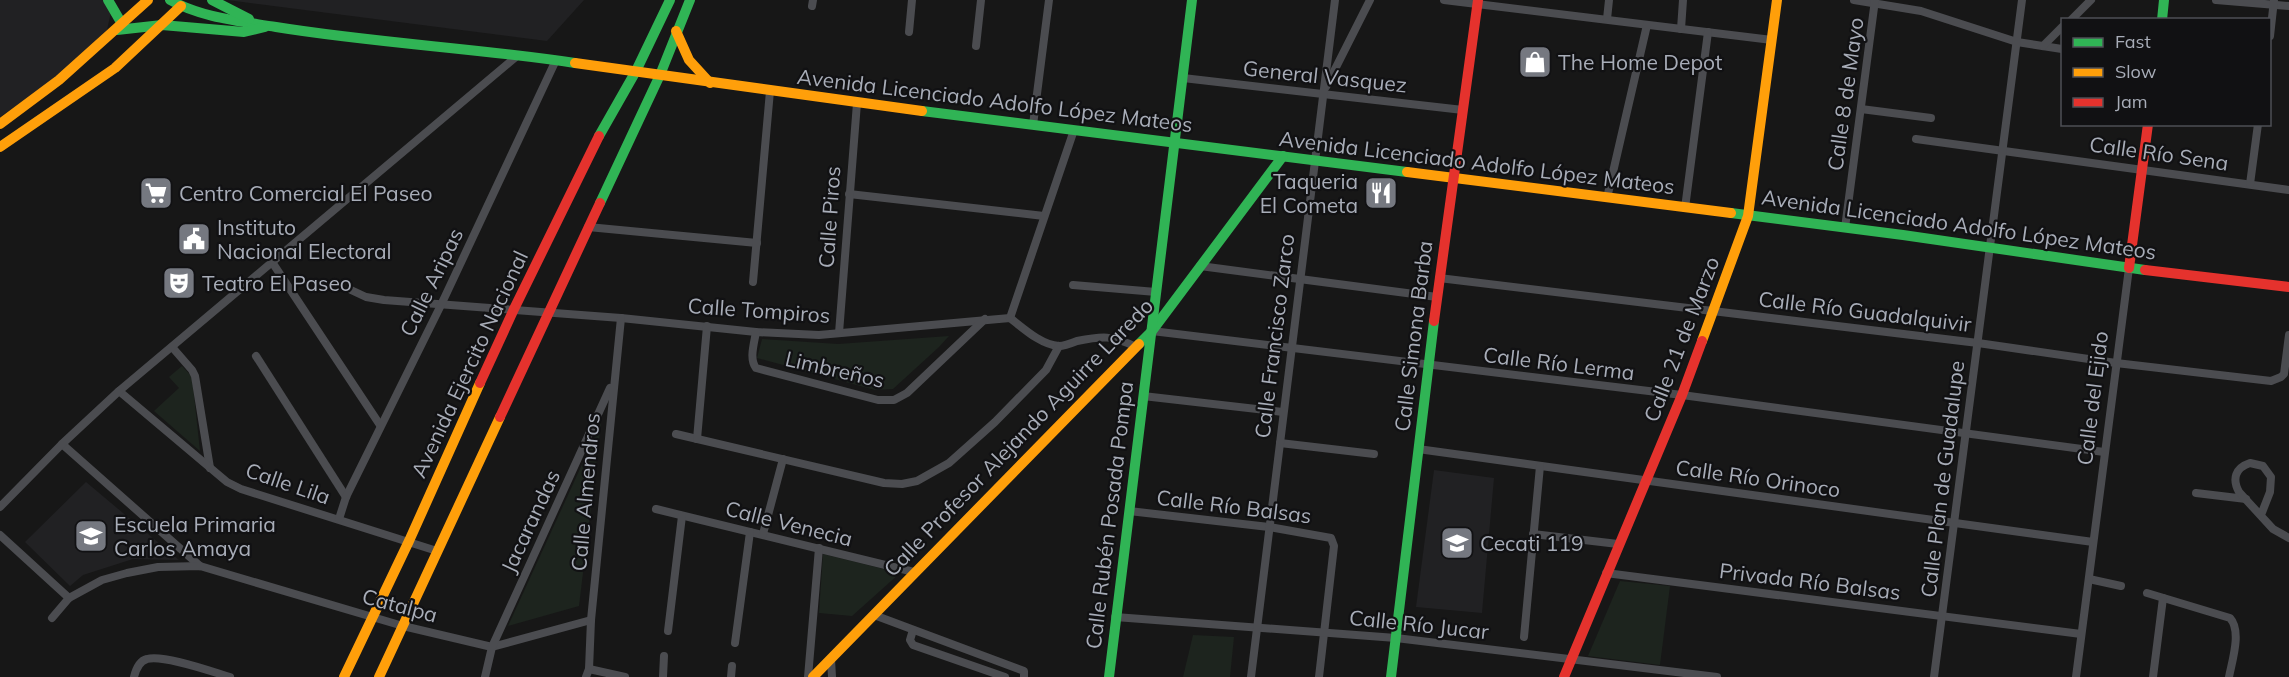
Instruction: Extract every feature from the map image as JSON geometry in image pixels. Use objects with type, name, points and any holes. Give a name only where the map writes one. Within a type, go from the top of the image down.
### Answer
[{"type":"main road","points":[[108,0],[119,27]]},
{"type":"main road","points":[[0,124],[61,80],[148,0]]},
{"type":"main road","points":[[170,0],[184,3],[216,17],[272,27]]},
{"type":"main road","points":[[212,0],[255,23]]},
{"type":"main road","name":"Avenida Ejercito Nacional","points":[[344,677],[409,541],[514,309],[670,0]]},
{"type":"main road","points":[[379,677],[660,75],[690,0]]},
{"type":"main road","name":"Calle Rubén Posada Pompa","points":[[1109,677],[1192,0]]},
{"type":"main road","name":"Calle 21 de Marzo","points":[[1564,677],[1682,395],[1748,216],[1777,0]]},
{"type":"main road","points":[[2162,18],[2164,0]]},
{"type":"main road","name":"Calle Simona Barba","points":[[1391,677],[1439,278],[1477,2]]},
{"type":"main road","points":[[0,147],[115,68],[184,3]]},
{"type":"main road","points":[[119,27],[162,25],[244,33],[272,27]]},
{"type":"main road","name":"Avenida Licenciado Adolfo López Mateos","points":[[272,27],[556,60],[857,103],[2289,286]]},
{"type":"main road","points":[[676,31],[687,60],[711,83]]},
{"type":"main road","name":"Calle del Ejido","points":[[2129,267],[2148,126]]},
{"type":"main road","name":"Calle Profesor Alejando Aguirre Laredo","points":[[813,677],[1152,331],[1282,156]]},
{"type":"street","points":[[909,32],[912,0]]},
{"type":"street","points":[[976,46],[981,0]]},
{"type":"street","points":[[1033,125],[1049,0]]},
{"type":"street","name":"Calle Francisco Zarco","points":[[1251,677],[1335,0]]},
{"type":"street","points":[[1322,94],[1370,0]]},
{"type":"street","points":[[1444,0],[1477,2],[1772,40]]},
{"type":"street","points":[[1607,19],[1609,0]]},
{"type":"street","points":[[1682,29],[1683,0]]},
{"type":"street","points":[[1854,0],[1875,1],[1931,14],[2017,42],[2061,49]]},
{"type":"street","name":"Calle Plan de Guadalupe","points":[[1934,677],[2022,0]]},
{"type":"street","points":[[2073,18],[2091,0]]},
{"type":"street","points":[[2216,0],[2289,6]]},
{"type":"street","name":"Calle 8 de Mayo","points":[[1845,228],[1875,1]]},
{"type":"street","points":[[2271,28],[2274,3]]},
{"type":"street","points":[[1607,198],[1647,25]]},
{"type":"street","points":[[2043,46],[2061,28]]},
{"type":"street","points":[[1685,208],[1708,32]]},
{"type":"street","points":[[0,507],[62,444],[119,391],[517,56]]},
{"type":"street","name":"Calle Aripas","points":[[339,519],[346,497],[380,425],[441,305],[556,60]]},
{"type":"street","name":"General Vasquez","points":[[1183,78],[1463,110]]},
{"type":"street","points":[[753,282],[770,91]]},
{"type":"street","name":"Calle Piros","points":[[839,333],[857,103]]},
{"type":"street","points":[[1861,109],[1931,118]]},
{"type":"street","points":[[2250,184],[2258,126]]},
{"type":"street","points":[[1074,130],[1010,318],[1028,332],[1059,346],[1106,336],[1118,338],[1136,347]]},
{"type":"street","name":"Calle Río Sena","points":[[1916,139],[2289,190]]},
{"type":"street","points":[[849,194],[1044,216]]},
{"type":"street","points":[[588,227],[757,243]]},
{"type":"street","points":[[272,262],[380,425]]},
{"type":"street","points":[[1200,266],[1437,297]]},
{"type":"street","name":"Calle del Ejido","points":[[2076,677],[2129,267]]},
{"type":"street","name":"Calle Río Guadalquivir","points":[[1439,278],[2271,381],[2284,374],[2289,335]]},
{"type":"street","points":[[1073,285],[1156,292]]},
{"type":"street","name":"Calle Tompiros","points":[[351,290],[366,297],[384,300],[621,318],[756,332],[839,333],[1010,318]]},
{"type":"street","name":"Calle Almendros","points":[[587,673],[621,318]]},
{"type":"street","name":"Limbreños","points":[[756,332],[752,358],[756,368],[878,400],[894,400],[907,393],[985,320]]},
{"type":"street","points":[[697,439],[707,326]]},
{"type":"street","name":"Calle Río Lerma","points":[[1152,331],[1682,395],[2104,452]]},
{"type":"street","points":[[676,434],[884,483],[902,484],[917,481],[949,463],[995,423],[1046,370],[1059,346]]},
{"type":"street","points":[[172,347],[195,376],[210,468]]},
{"type":"street","points":[[256,356],[346,497]]},
{"type":"street","name":"Jacarandas","points":[[484,677],[492,647],[614,381]]},
{"type":"street","name":"Calle Lila","points":[[119,391],[227,482],[241,489],[437,551]]},
{"type":"street","points":[[1143,396],[1283,412]]},
{"type":"street","points":[[62,444],[200,566]]},
{"type":"street","points":[[1280,444],[1374,454]]},
{"type":"street","name":"Calle Río Orinoco","points":[[1418,449],[2093,542]]},
{"type":"street","points":[[763,534],[783,459]]},
{"type":"street","points":[[2261,515],[2271,477],[2263,466],[2250,463],[2243,465],[2235,475],[2236,486],[2273,530],[2289,538]]},
{"type":"street","points":[[1524,637],[1540,466]]},
{"type":"street","points":[[2196,493],[2246,499]]},
{"type":"street","name":"Calle Venecia","points":[[656,510],[914,572]]},
{"type":"street","name":"Calle Río Balsas","points":[[1129,510],[1329,536],[1333,539],[1324,632]]},
{"type":"street","points":[[668,631],[682,516]]},
{"type":"street","points":[[735,643],[750,532]]},
{"type":"street","points":[[1533,534],[1618,544]]},
{"type":"street","points":[[0,535],[69,598]]},
{"type":"street","points":[[808,677],[819,549]]},
{"type":"street","points":[[52,618],[69,598],[102,580],[158,567],[200,566]]},
{"type":"street","name":"Catalpa","points":[[200,566],[403,626],[492,647],[591,620]]},
{"type":"street","name":"Privada Río Balsas","points":[[1606,573],[2081,634]]},
{"type":"street","points":[[2089,579],[2121,586]]},
{"type":"street","points":[[2147,593],[2225,615],[2236,626],[2229,677]]},
{"type":"street","points":[[2153,677],[2163,598]]},
{"type":"street","points":[[874,615],[971,651],[1024,674]]},
{"type":"street","name":"Calle Río Jucar","points":[[1115,617],[1396,638],[1717,677]]},
{"type":"street","points":[[913,630],[910,640],[913,645],[1005,677]]},
{"type":"street","points":[[1319,677],[1324,632]]},
{"type":"street","points":[[967,664],[971,651]]},
{"type":"street","points":[[663,677],[664,656]]},
{"type":"street","points":[[134,677],[139,664],[158,658],[230,677]]},
{"type":"street","points":[[831,659],[832,677]]},
{"type":"street","points":[[731,677],[732,666]]},
{"type":"street","points":[[587,673],[625,677]]},
{"type":"shaded area","points":[[0,0],[103,0],[111,12],[107,30],[48,84],[0,117]]},
{"type":"shaded area","points":[[227,0],[584,0],[547,41]]},
{"type":"shaded area","points":[[949,336],[893,389],[875,390],[757,358],[762,339],[838,344]]},
{"type":"shaded area","points":[[182,366],[192,377],[200,451],[154,411],[179,388],[169,377]]},
{"type":"shaded area","points":[[601,423],[579,606],[508,626]]},
{"type":"shaded area","name":"Cecati 119","points":[[1434,470],[1494,478],[1482,613],[1416,607]]},
{"type":"shaded area","name":"Escuela Primaria Carlos Amaya","points":[[86,482],[179,560],[133,559],[83,575],[70,586],[25,542]]},
{"type":"shaded area","points":[[823,554],[900,573],[852,616],[819,613]]},
{"type":"shaded area","points":[[1620,581],[1670,586],[1660,665],[1588,656]]},
{"type":"shaded area","points":[[1193,635],[1234,637],[1230,677],[1183,677]]},
{"type":"traffic: fast","points":[[108,0],[122,24]]},
{"type":"traffic: fast","points":[[170,0],[208,15],[313,33],[575,63]]},
{"type":"traffic: fast","points":[[212,0],[249,19]]},
{"type":"traffic: fast","points":[[599,136],[636,71],[670,0]]},
{"type":"traffic: fast","points":[[600,203],[660,75],[690,0]]},
{"type":"traffic: fast","points":[[1109,677],[1192,0]]},
{"type":"traffic: fast","points":[[2162,18],[2164,0]]},
{"type":"traffic: fast","points":[[117,30],[162,25],[244,32],[265,27]]},
{"type":"traffic: fast","points":[[922,111],[1407,172]]},
{"type":"traffic: fast","points":[[1139,344],[1152,331],[1283,156]]},
{"type":"traffic: fast","points":[[1731,213],[2145,270]]},
{"type":"traffic: fast","points":[[1391,677],[1434,321]]},
{"type":"traffic: slow","points":[[0,124],[59,80],[148,0]]},
{"type":"traffic: slow","points":[[1702,341],[1748,216],[1777,0]]},
{"type":"traffic: slow","points":[[0,147],[115,68],[181,6]]},
{"type":"traffic: slow","points":[[676,31],[689,60],[710,83]]},
{"type":"traffic: slow","points":[[575,63],[922,111]]},
{"type":"traffic: slow","points":[[1407,172],[1731,213]]},
{"type":"traffic: slow","points":[[813,677],[1139,344]]},
{"type":"traffic: slow","points":[[344,677],[409,541],[480,383]]},
{"type":"traffic: slow","points":[[379,677],[500,417]]},
{"type":"traffic: jam","points":[[1434,321],[1478,0]]},
{"type":"traffic: jam","points":[[2129,268],[2148,126]]},
{"type":"traffic: jam","points":[[480,383],[599,136]]},
{"type":"traffic: jam","points":[[500,417],[600,203]]},
{"type":"traffic: jam","points":[[2145,270],[2289,287]]},
{"type":"traffic: jam","points":[[1564,677],[1682,395],[1702,341]]},
{"type":"place","name":"The Home Depot","points":[[1535,62]]},
{"type":"place","name":"Centro Comercial El Paseo","points":[[156,193]]},
{"type":"place","name":"Taqueria El Cometa","points":[[1381,193]]},
{"type":"place","name":"Instituto Nacional Electoral","points":[[194,239]]},
{"type":"place","name":"Teatro El Paseo","points":[[179,283]]},
{"type":"place","name":"Escuela Primaria Carlos Amaya","points":[[91,536]]},
{"type":"place","name":"Cecati 119","points":[[1457,543]]}]
